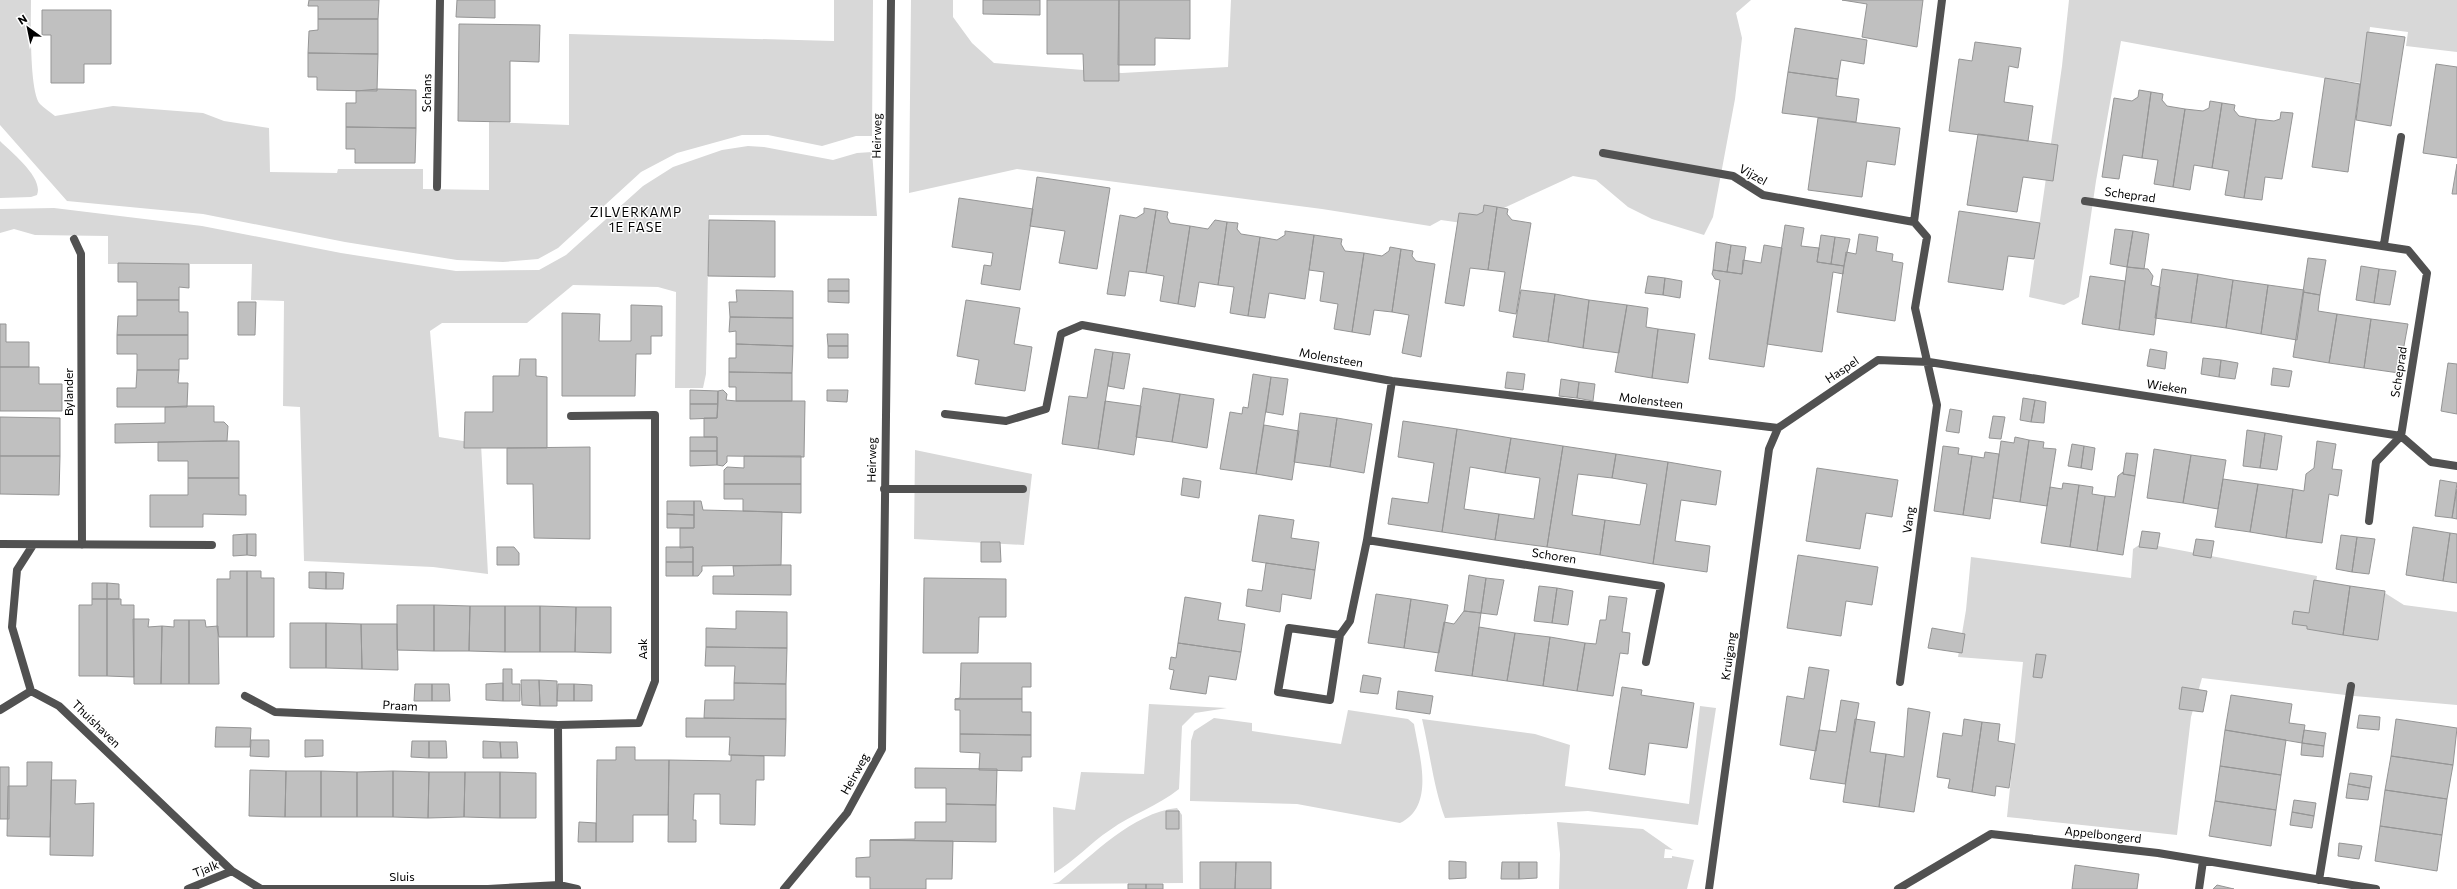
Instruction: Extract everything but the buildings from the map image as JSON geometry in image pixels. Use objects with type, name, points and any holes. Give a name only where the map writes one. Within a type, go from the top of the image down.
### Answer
[{"type":"street","name":"Schans","points":[[437,187],[440,0]]},
{"type":"street","name":"Heirweg","points":[[784,889],[847,813],[882,749],[891,0]]},
{"type":"street","points":[[1929,362],[1915,308],[1927,237],[1914,222],[1942,0]]},
{"type":"street","points":[[2384,244],[2401,137]]},
{"type":"street","name":"Vijzel","points":[[1603,153],[1733,176],[1763,195],[1914,222]]},
{"type":"street","name":"Scheprad","points":[[2085,201],[2384,244],[2408,250],[2427,273],[2400,436]]},
{"type":"street","name":"Bylander","points":[[74,239],[81,254],[82,545]]},
{"type":"street","name":"Molensteen","points":[[945,414],[1006,421],[1046,409],[1061,334],[1082,325],[1392,381],[1778,428]]},
{"type":"street","name":"Haspel","points":[[1778,428],[1878,360],[1929,362]]},
{"type":"street","name":"Wieken","points":[[1929,362],[2400,436]]},
{"type":"street","name":"Vang","points":[[1900,682],[1937,405],[1929,362]]},
{"type":"street","points":[[1340,635],[1289,628],[1278,692],[1330,700],[1340,635],[1350,621],[1367,540],[1392,381]]},
{"type":"street","name":"Aak","points":[[558,725],[639,722],[655,681],[655,415],[571,416]]},
{"type":"street","name":"Kruigang","points":[[1709,889],[1769,449],[1778,428]]},
{"type":"street","points":[[2369,521],[2376,462],[2400,436],[2431,462],[2457,466]]},
{"type":"street","points":[[884,489],[1023,489]]},
{"type":"street","name":"Schoren","points":[[1367,540],[1661,586],[1646,662]]},
{"type":"street","points":[[0,544],[212,545]]},
{"type":"street","points":[[0,710],[31,691],[12,627],[17,570],[34,545]]},
{"type":"street","points":[[2319,880],[2351,686]]},
{"type":"street","name":"Thuishaven","points":[[31,691],[60,706],[232,872]]},
{"type":"street","name":"Praam","points":[[245,696],[275,712],[558,725]]},
{"type":"street","points":[[558,725],[559,885]]},
{"type":"street","name":"Appelbongerd","points":[[1901,888],[1991,834],[2158,853],[2359,888],[2376,889]]},
{"type":"street","points":[[2198,889],[2203,861]]},
{"type":"street","name":"Sluis","points":[[232,872],[260,889],[488,889],[559,885],[577,889]]},
{"type":"street","name":"Tjalk","points":[[188,889],[232,872]]},
{"type":"shaded area","points":[[0,0],[31,0],[31,54],[36,97],[40,104],[55,116],[113,106],[203,113],[224,121],[269,128],[270,172],[337,173],[338,169],[423,169],[423,189],[489,190],[489,122],[569,125],[569,34],[834,41],[834,0],[873,0],[872,136],[856,136],[822,146],[768,135],[742,135],[677,153],[641,172],[558,248],[538,259],[503,262],[457,260],[345,242],[203,214],[67,201],[0,125]]},
{"type":"shaded area","points":[[911,0],[953,0],[953,17],[972,43],[994,63],[1122,73],[1228,67],[1231,0],[1751,0],[1736,13],[1742,38],[1735,99],[1713,217],[1704,235],[1652,219],[1628,207],[1596,180],[1573,176],[1469,224],[1441,220],[1430,226],[1322,209],[1017,169],[909,193]]},
{"type":"shaded area","points":[[2069,0],[2457,0],[2457,52],[2406,46],[2408,32],[2370,27],[2363,83],[2328,79],[2121,41],[2096,181],[2079,297],[2064,305],[2029,297],[2062,66]]},
{"type":"shaded area","points":[[0,141],[26,166],[32,174],[38,188],[37,195],[31,197],[0,198]]},
{"type":"shaded area","points":[[748,146],[764,147],[833,160],[857,153],[872,152],[877,216],[709,215],[706,374],[703,388],[675,388],[676,292],[658,287],[573,285],[527,323],[442,323],[430,331],[439,437],[481,444],[488,574],[433,567],[304,561],[300,407],[283,406],[284,301],[251,300],[252,264],[108,264],[108,236],[35,235],[14,229],[0,233],[0,209],[54,208],[202,226],[341,253],[456,271],[539,270],[566,255],[643,186],[673,167],[722,150]]},
{"type":"shaded area","points":[[915,450],[1032,474],[1024,545],[914,539]]},
{"type":"shaded area","points":[[2142,543],[2317,576],[2310,627],[2378,637],[2385,593],[2404,605],[2457,612],[2457,705],[2354,696],[2202,678],[2191,717],[2177,835],[2007,817],[2023,662],[1958,657],[1966,610],[1971,557],[2131,578],[2133,549]]},
{"type":"shaded area","points":[[1149,704],[1227,708],[1195,713],[1182,726],[1179,789],[1171,795],[1118,824],[1054,873],[1053,807],[1075,810],[1081,772],[1144,774]]},
{"type":"shaded area","points":[[1700,706],[1716,708],[1698,825],[1588,811],[1445,818],[1435,781],[1422,719],[1535,734],[1570,745],[1565,786],[1689,804]]},
{"type":"shaded area","points":[[1348,710],[1408,719],[1414,724],[1421,764],[1422,792],[1418,805],[1411,815],[1400,823],[1297,804],[1190,801],[1191,741],[1194,731],[1214,718],[1252,723],[1252,731],[1341,744]]},
{"type":"shaded area","points":[[1177,808],[1182,815],[1183,883],[1052,884],[1059,882],[1099,848],[1129,826],[1160,812]]},
{"type":"shaded area","points":[[1557,822],[1643,829],[1673,850],[1665,849],[1664,858],[1672,858],[1672,856],[1694,860],[1687,889],[1559,889],[1560,854]]},
{"type":"district","name":"ZILVERKAMP 1E FASE","points":[[636,220]]}]
